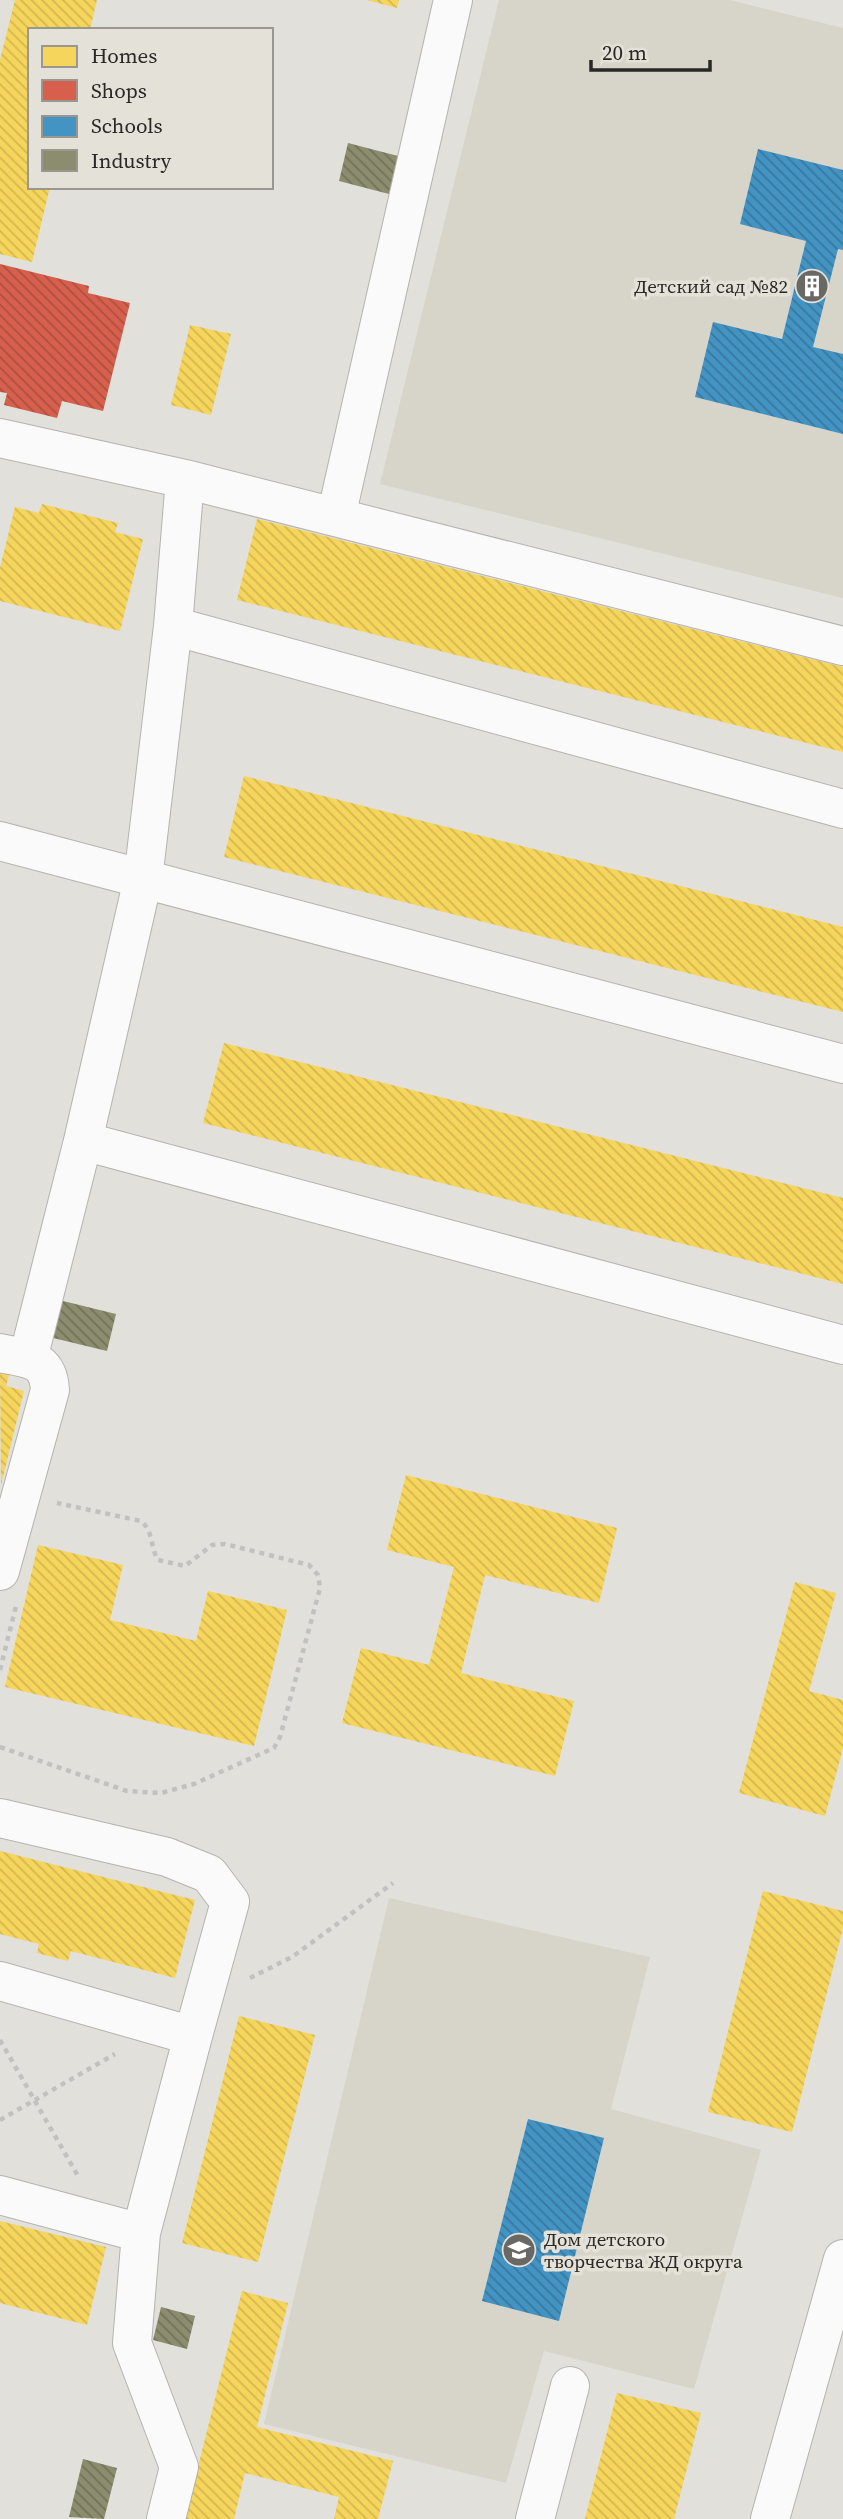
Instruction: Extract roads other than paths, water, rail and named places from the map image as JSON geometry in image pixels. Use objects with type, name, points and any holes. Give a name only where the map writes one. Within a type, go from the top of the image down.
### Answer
[{"type":"street","points":[[335,517],[453,0]]},
{"type":"street","points":[[0,438],[185,479],[843,646]]},
{"type":"street","points":[[9,1583],[50,1390],[49,1376],[39,1363],[14,1356],[83,1141],[143,879],[173,626],[185,479]]},
{"type":"street","points":[[173,626],[843,809]]},
{"type":"street","points":[[0,841],[843,1064]]},
{"type":"street","points":[[83,1141],[843,1345]]},
{"type":"street","points":[[0,1818],[167,1857],[209,1874],[230,1902],[193,2036],[123,2228],[132,2343],[178,2467],[166,2519]]},
{"type":"street","points":[[0,1981],[193,2036]]},
{"type":"street","points":[[0,2195],[123,2228]]},
{"type":"street","points":[[770,2519],[841,2274]]},
{"type":"street","points":[[535,2519],[570,2386]]},
{"type":"place","name":"Детский сад №82","points":[[812,286]]},
{"type":"place","name":"Дом детского творчества ЖД округа","points":[[519,2250]]}]
